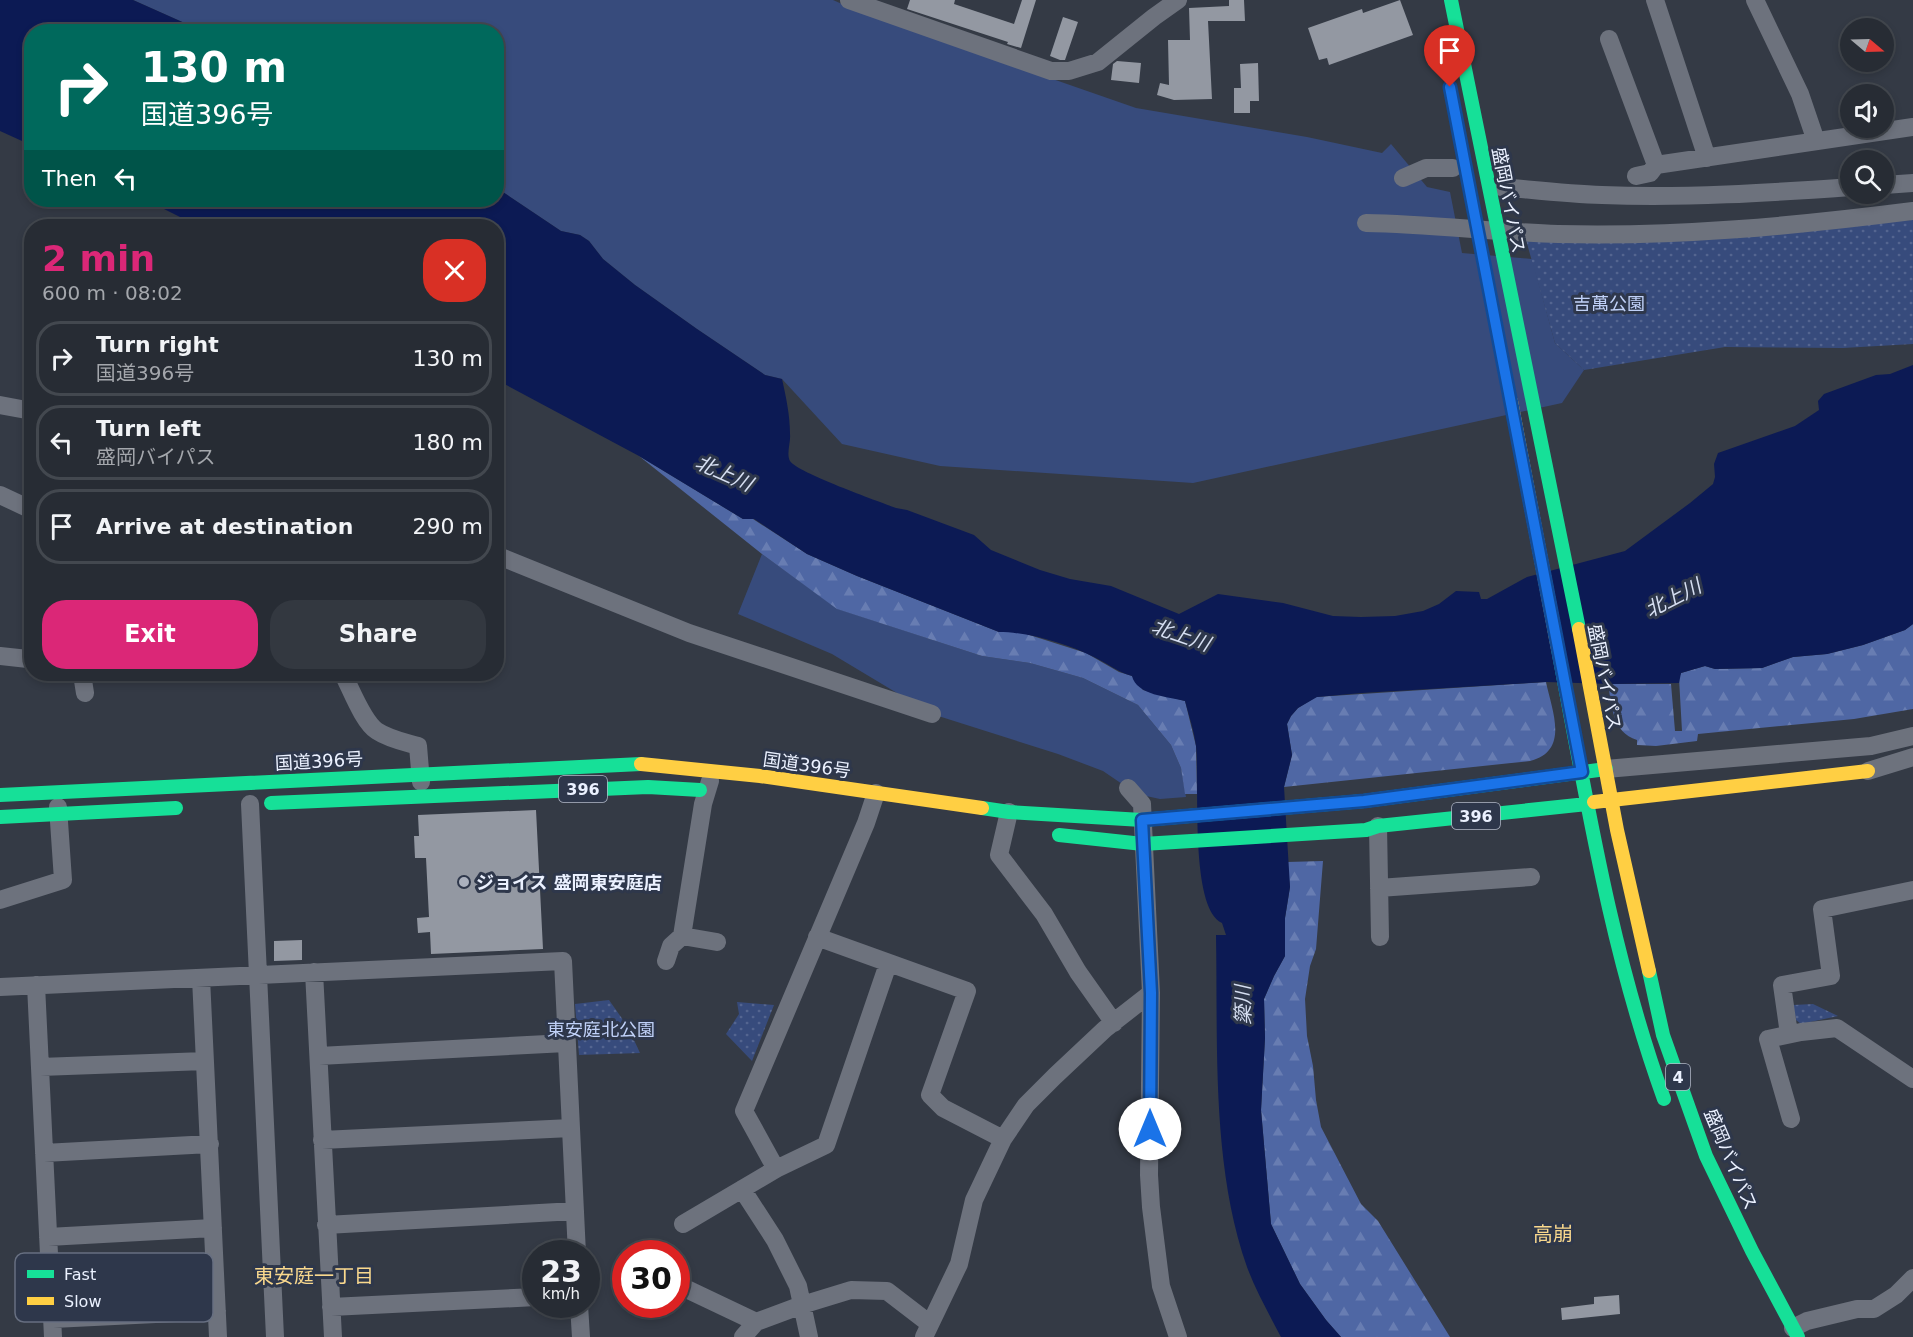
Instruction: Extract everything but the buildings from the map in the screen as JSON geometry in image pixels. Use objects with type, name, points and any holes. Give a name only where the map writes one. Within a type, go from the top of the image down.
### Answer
[{"type":"main road","name":"盛岡バイパス","points":[[1451,0],[1495,191],[1597,730],[1663,1035],[1706,1156],[1795,1333]]},
{"type":"main road","name":"盛岡バイパス","points":[[1476,220],[1480,243]]},
{"type":"main road","name":"4","points":[[1507,383],[1608,914],[1628,994],[1647,1054],[1671,1117]]},
{"type":"main road","name":"国道396号","points":[[0,795],[641,764],[760,776],[876,793],[1007,825],[1142,820],[1364,801],[1606,769]]},
{"type":"main road","points":[[1587,804],[1611,799],[1868,771]]},
{"type":"main road","name":"396","points":[[245,804],[422,798],[538,790],[648,787],[712,791]]},
{"type":"main road","name":"396","points":[[1040,833],[1143,844],[1278,837],[1587,804]]},
{"type":"main road","points":[[0,817],[194,807]]},
{"type":"street","points":[[849,0],[1051,71],[1069,71],[1098,62],[1176,0]]},
{"type":"street","points":[[1655,0],[1707,158]]},
{"type":"street","points":[[1755,0],[1800,94],[1816,141]]},
{"type":"street","points":[[1609,39],[1656,165]]},
{"type":"street","points":[[1636,176],[1650,173],[1656,165],[1913,127]]},
{"type":"street","points":[[1403,178],[1426,168],[1462,168]]},
{"type":"street","points":[[1894,184],[1913,183]]},
{"type":"street","points":[[1495,191],[1653,196],[1840,188]]},
{"type":"street","points":[[1366,223],[1557,234],[1695,232],[1810,224],[1913,211]]},
{"type":"street","points":[[0,405],[24,410]]},
{"type":"street","points":[[0,495],[24,506]]},
{"type":"street","points":[[504,558],[689,633],[932,714]]},
{"type":"street","points":[[0,656],[24,659]]},
{"type":"street","points":[[83,681],[85,693]]},
{"type":"street","points":[[347,681],[370,726],[379,733],[418,746],[422,798]]},
{"type":"street","points":[[1606,769],[1871,746],[1913,736]]},
{"type":"street","points":[[1868,771],[1913,757]]},
{"type":"street","points":[[666,960],[670,946],[682,936],[712,791],[714,771]]},
{"type":"street","points":[[1128,788],[1142,804],[1151,993],[1149,1174],[1151,1207],[1161,1286],[1178,1337]]},
{"type":"street","points":[[0,900],[63,880],[57,792]]},
{"type":"street","points":[[776,1169],[744,1111],[876,793]]},
{"type":"street","points":[[245,804],[258,975],[275,1337]]},
{"type":"street","points":[[1007,825],[999,855],[1044,914],[1078,972],[1114,1023]]},
{"type":"street","points":[[1372,828],[1379,888],[1380,937]]},
{"type":"street","points":[[1379,888],[1531,877]]},
{"type":"street","points":[[1789,1034],[1782,985],[1831,976],[1822,909],[1913,890]]},
{"type":"street","points":[[682,936],[717,942]]},
{"type":"street","points":[[817,937],[967,991],[930,1095],[943,1108],[1003,1139]]},
{"type":"street","points":[[0,987],[562,961],[576,1240]]},
{"type":"street","points":[[683,1224],[776,1169],[826,1145],[888,964]]},
{"type":"street","points":[[314,972],[333,1337]]},
{"type":"street","points":[[201,978],[218,1337]]},
{"type":"street","points":[[36,985],[49,1253]]},
{"type":"street","points":[[743,1337],[756,1322],[851,1290],[887,1291],[927,1331],[959,1264],[974,1200],[1003,1139],[1026,1105],[1114,1023],[1151,993]]},
{"type":"street","points":[[1791,1119],[1768,1039],[1837,1028],[1913,1079]]},
{"type":"street","points":[[319,1056],[566,1042]]},
{"type":"street","points":[[40,1067],[205,1061]]},
{"type":"street","points":[[322,1140],[571,1128]]},
{"type":"street","points":[[44,1153],[210,1144]]},
{"type":"street","points":[[742,1189],[775,1240],[798,1286],[809,1337]]},
{"type":"street","points":[[326,1225],[575,1211]]},
{"type":"street","points":[[48,1237],[213,1227]]},
{"type":"street","points":[[1795,1333],[1807,1321],[1857,1309],[1874,1309],[1896,1295],[1913,1278]]},
{"type":"street","points":[[690,1291],[756,1322]]},
{"type":"street","points":[[331,1306],[522,1298]]},
{"type":"street","points":[[580,1318],[581,1337]]},
{"type":"street","points":[[53,1328],[111,1322]]},
{"type":"green space","points":[[133,0],[833,0],[860,12],[1136,108],[1307,137],[1382,153],[1391,144],[1427,187],[1450,192],[1462,253],[1532,259],[1555,343],[1584,370],[1562,403],[1193,483],[940,466],[842,444],[782,379],[765,375],[635,285],[603,259],[589,241],[580,235],[561,231],[504,193],[504,24],[187,24]]},
{"type":"green space","name":"吉萬公園","points":[[1913,220],[1913,344],[1843,348],[1725,347],[1584,370],[1555,343],[1526,240]]},
{"type":"green space","points":[[639,456],[743,519],[753,519],[807,554],[999,632],[1020,632],[1086,653],[1119,672],[1132,676],[1143,690],[1185,701],[1196,746],[1197,794],[1185,794],[1181,768],[1171,745],[1138,705],[1083,678],[1030,663],[982,656],[837,609],[762,554]]},
{"type":"green space","points":[[762,554],[838,609],[982,656],[1030,663],[1083,678],[1138,705],[1171,745],[1181,768],[1186,797],[1160,799],[1146,796],[1128,788],[1103,771],[1058,754],[932,714],[832,654],[738,614]]},
{"type":"green space","points":[[1913,624],[1913,709],[1854,719],[1698,734],[1697,741],[1656,746],[1637,745],[1637,740],[1622,731],[1612,709],[1608,684],[1671,684],[1675,731],[1682,731],[1679,678],[1681,673],[1705,666],[1715,669],[1762,668],[1793,657],[1827,654],[1863,645],[1905,630]]},
{"type":"green space","points":[[1546,682],[1554,717],[1554,739],[1550,749],[1542,756],[1530,761],[1284,787],[1292,755],[1287,724],[1298,708],[1316,697]]},
{"type":"green space","points":[[1323,861],[1316,949],[1310,966],[1305,999],[1307,1036],[1321,1127],[1361,1204],[1378,1221],[1450,1337],[1341,1337],[1300,1284],[1271,1224],[1261,1110],[1265,1038],[1264,999],[1285,956],[1285,918],[1290,887],[1287,862]]},
{"type":"green space","name":"東安庭北公園","points":[[609,1000],[628,1027],[640,1053],[579,1055],[575,1004]]},
{"type":"green space","points":[[737,1002],[774,1005],[752,1061],[726,1034],[739,1014]]},
{"type":"green space","points":[[1813,1004],[1838,1016],[1801,1024],[1796,1020],[1793,1005]]},
{"type":"water","points":[[0,0],[133,0],[187,24],[24,24],[24,143],[0,131]]},
{"type":"water","points":[[504,193],[561,231],[580,235],[589,241],[603,259],[635,285],[765,375],[782,379],[789,420],[789,458],[796,466],[857,493],[974,535],[991,550],[1040,570],[1070,579],[1111,586],[1179,614],[1218,594],[1283,603],[1333,616],[1361,617],[1395,616],[1423,611],[1439,604],[1456,591],[1479,592],[1481,599],[1487,599],[1527,577],[1625,551],[1713,484],[1714,464],[1718,453],[1795,426],[1819,410],[1818,401],[1824,394],[1876,375],[1890,374],[1913,365],[1913,624],[1905,630],[1863,645],[1827,654],[1793,657],[1762,668],[1715,669],[1705,666],[1681,673],[1679,683],[1546,682],[1362,693],[1317,697],[1298,708],[1287,724],[1292,755],[1284,787],[1290,887],[1285,918],[1285,956],[1264,999],[1265,1038],[1261,1110],[1271,1224],[1300,1284],[1341,1337],[1281,1337],[1247,1267],[1235,1228],[1227,1187],[1217,1061],[1216,935],[1226,935],[1222,923],[1212,912],[1205,894],[1200,869],[1196,746],[1185,701],[1146,691],[1135,682],[1132,676],[1072,648],[1035,636],[999,632],[807,554],[754,519],[743,519],[639,456],[504,384],[504,219],[184,219],[160,207],[504,207]]},
{"type":"traffic: fast","points":[[1451,0],[1579,629]]},
{"type":"traffic: fast","points":[[1558,649],[1590,820],[1615,933],[1645,1044],[1664,1099]]},
{"type":"traffic: fast","points":[[0,795],[641,764]]},
{"type":"traffic: fast","points":[[982,808],[1009,812],[1142,820],[1364,801],[1606,769]]},
{"type":"traffic: fast","points":[[271,803],[648,787],[700,790]]},
{"type":"traffic: fast","points":[[1059,835],[1143,844],[1366,830],[1378,826],[1587,804]]},
{"type":"traffic: fast","points":[[0,817],[176,808]]},
{"type":"traffic: fast","points":[[1649,971],[1663,1035],[1706,1156],[1752,1251],[1798,1337]]},
{"type":"traffic: slow","points":[[1511,401],[1558,649]]},
{"type":"traffic: slow","points":[[1579,629],[1617,830],[1649,971]]},
{"type":"traffic: slow","points":[[641,764],[760,776],[982,808]]},
{"type":"traffic: slow","points":[[1594,802],[1868,771]]},
{"type":"place","name":"ジョイス 盛岡東安庭店","points":[[464,882]]},
{"type":"district","name":"高崩","points":[[1553,1234]]},
{"type":"district","name":"東安庭一丁目","points":[[314,1276]]},
{"type":"route","points":[[1150,1129],[1151,993],[1142,820],[1364,801],[1582,772],[1450,87]]},
{"type":"water label","name":"北上川","points":[[724,473]]},
{"type":"water label","name":"北上川","points":[[1673,598]]},
{"type":"water label","name":"北上川","points":[[1181,635]]},
{"type":"water label","name":"簗川","points":[[1243,1005]]}]
